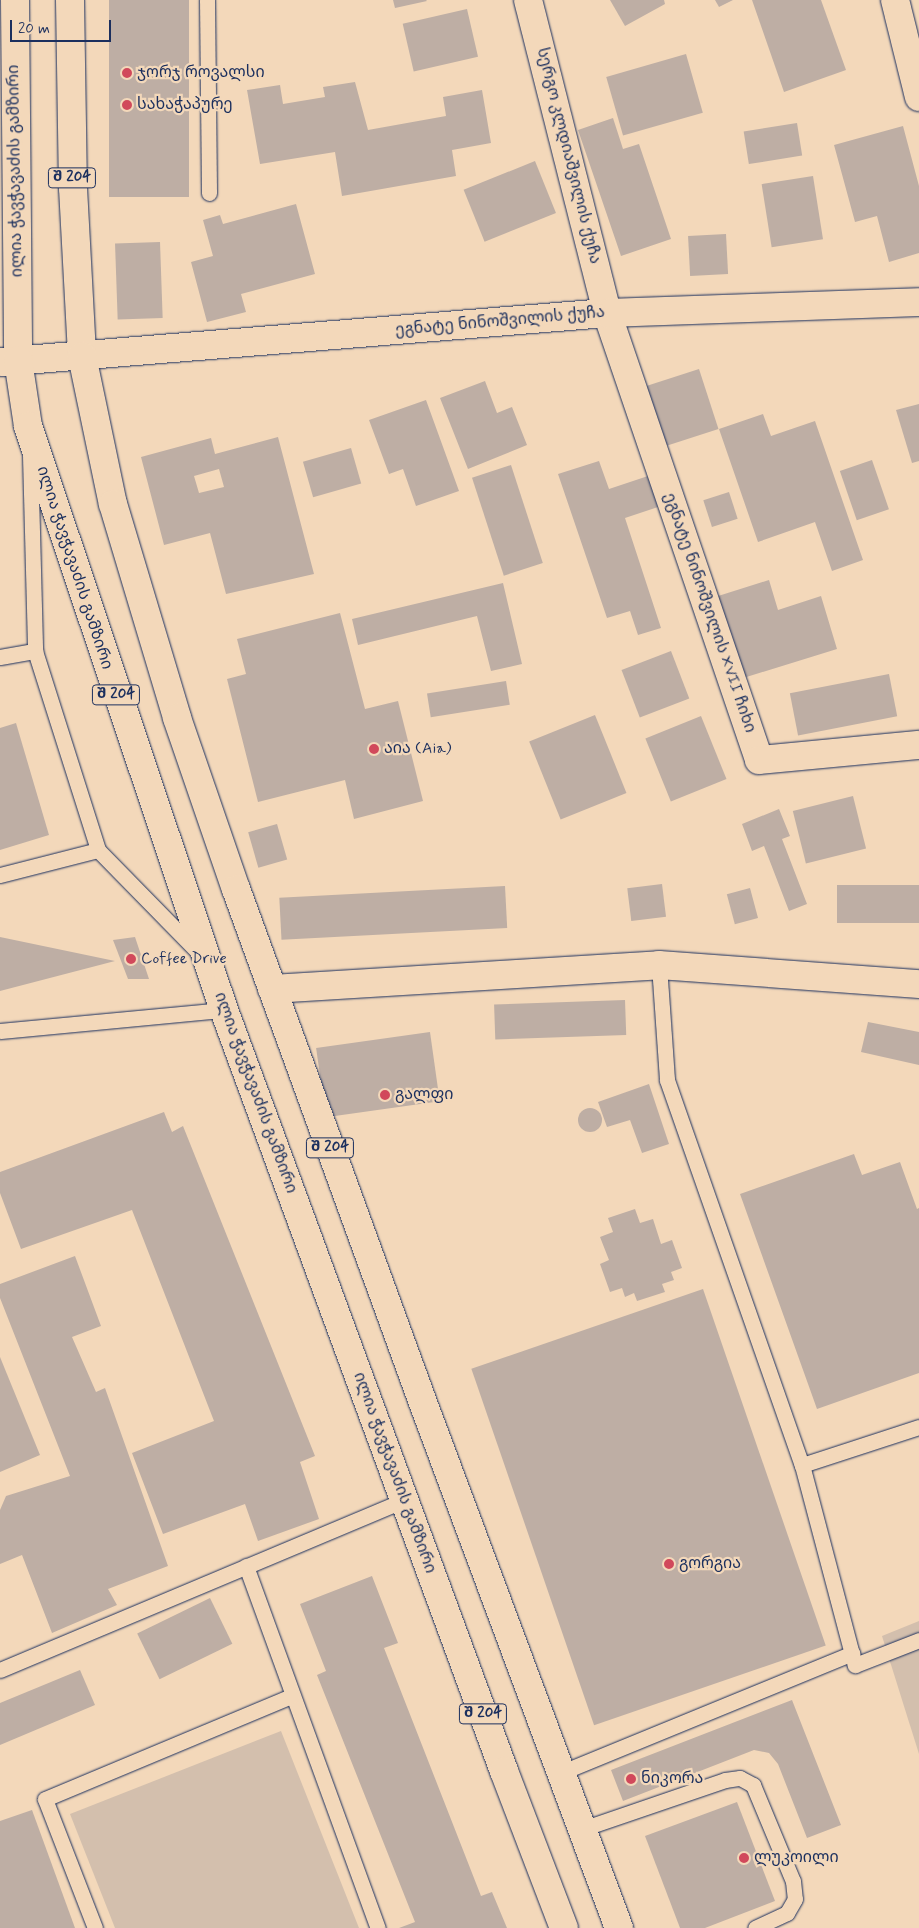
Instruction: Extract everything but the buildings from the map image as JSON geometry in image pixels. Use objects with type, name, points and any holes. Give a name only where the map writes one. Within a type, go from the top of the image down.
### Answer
[{"type":"main road","name":"ილია ჭავჭავაძის გამზირი","points":[[15,0],[9,361],[28,426],[224,1010],[564,1928]]},
{"type":"main road","name":"შ 204","points":[[70,0],[72,188],[82,356],[113,504],[174,708],[272,988],[560,1773],[619,1928]]},
{"type":"main road","name":"სერგო კლდიაშვილის ქუჩა","points":[[528,0],[608,313]]},
{"type":"main road","points":[[895,0],[919,97]]},
{"type":"main road","name":"ეგნატე ნინოშვილის ქუჩა","points":[[9,361],[608,313],[919,302]]},
{"type":"main road","name":"ეგნატე ნინოშვილის XVII ჩიხი","points":[[608,313],[759,760],[919,745]]},
{"type":"main road","points":[[272,988],[658,965],[919,984]]},
{"type":"lane","points":[[206,0],[209,193]]},
{"type":"lane","points":[[28,426],[35,650],[98,850],[208,962]]},
{"type":"lane","points":[[0,657],[35,650]]},
{"type":"lane","points":[[0,875],[98,850]]},
{"type":"lane","points":[[658,965],[667,1080],[802,1465],[855,1665],[919,1640]]},
{"type":"lane","points":[[0,1032],[224,1010]]},
{"type":"lane","points":[[802,1465],[919,1427]]},
{"type":"lane","points":[[0,1670],[404,1500]]},
{"type":"lane","points":[[246,1566],[291,1696],[378,1928]]},
{"type":"lane","points":[[560,1773],[852,1653]]},
{"type":"lane","points":[[95,1928],[45,1799],[291,1696]]},
{"type":"lane","points":[[582,1829],[725,1780],[740,1778],[753,1785],[793,1881],[795,1899],[787,1913],[755,1928]]},
{"type":"shaded area","points":[[919,1621],[919,1754],[882,1636]]},
{"type":"shaded area","points":[[281,1731],[359,1928],[115,1928],[70,1814]]},
{"type":"place","name":"ჯორჯ როვალსი","points":[[127,73]]},
{"type":"place","name":"სახაჭაპურე","points":[[127,105]]},
{"type":"place","name":"აია (Aia)","points":[[374,749]]},
{"type":"place","name":"Coffee Drive","points":[[131,959]]},
{"type":"place","name":"გალფი","points":[[385,1095]]},
{"type":"place","name":"გორგია","points":[[669,1564]]},
{"type":"place","name":"ნიკორა","points":[[631,1779]]},
{"type":"place","name":"ლუკოილი","points":[[744,1858]]}]
